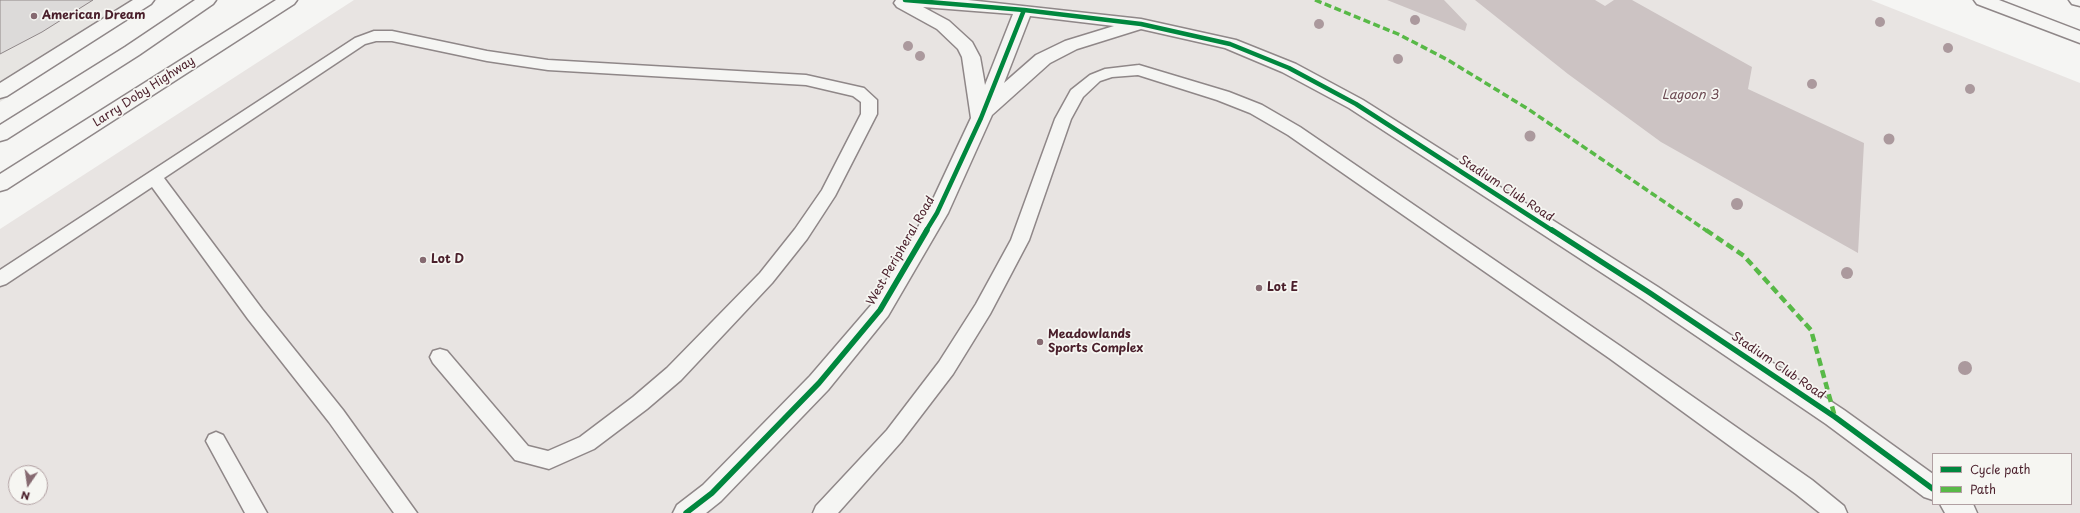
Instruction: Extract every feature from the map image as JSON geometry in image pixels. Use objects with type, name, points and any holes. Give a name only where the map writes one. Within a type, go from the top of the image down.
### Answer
[{"type":"main road","points":[[0,92],[145,0]]},
{"type":"main road","points":[[0,134],[132,51],[206,0]]},
{"type":"main road","name":"Larry Doby Highway","points":[[0,184],[288,0]]},
{"type":"main road","points":[[897,0],[943,25],[966,46],[971,57],[980,118]]},
{"type":"main road","name":"Stadium Club Road","points":[[905,0],[1024,10],[1141,24],[1230,44],[1289,68],[1330,88],[1598,260],[1835,417],[1932,488]]},
{"type":"main road","points":[[1983,0],[2080,37]]},
{"type":"main road","name":"West Peripheral Road","points":[[686,513],[712,493],[819,383],[880,310],[937,213],[980,118],[1024,10]]},
{"type":"main road","points":[[980,118],[1030,69],[1044,59],[1072,45],[1141,24]]},
{"type":"main road","points":[[1954,505],[1964,513]]},
{"type":"lane","points":[[0,279],[360,41],[374,36],[392,36],[487,56],[548,65],[806,80],[858,92],[869,100],[869,114],[829,192],[801,234],[766,278],[674,374],[640,403],[588,443],[549,460],[522,454],[440,357]]},
{"type":"lane","points":[[824,513],[894,436],[946,368],[983,309],[1020,240],[1063,119],[1077,94],[1095,78],[1110,72],[1139,70],[1223,96],[1256,109],[1294,131],[1616,353],[1804,487],[1836,513]]},
{"type":"lane","points":[[154,177],[255,314],[336,416],[406,513]]},
{"type":"lane","points":[[216,441],[256,513]]},
{"type":"shaded area","points":[[0,0],[157,0],[0,102]]},
{"type":"shaded area","name":"Meadowlands Sports Complex","points":[[354,0],[1871,0],[2080,83],[2080,513],[0,513],[0,229]]},
{"type":"water","points":[[1387,0],[1444,0],[1467,24],[1465,31]]},
{"type":"water","name":"Lagoon 3","points":[[1475,0],[1595,0],[1605,6],[1614,0],[1632,0],[1752,67],[1748,89],[1864,143],[1858,253],[1661,142],[1568,74]]},
{"type":"building","name":"American Dream","points":[[0,0],[93,0],[42,32],[0,54]]},
{"type":"marked path","points":[[1315,0],[1398,34],[1448,60],[1528,109],[1744,256],[1746,260],[1811,330],[1835,417]]},
{"type":"cycle path","points":[[905,0],[1024,10],[1141,24],[1230,44],[1289,68],[1356,104],[1650,293],[1835,417],[1932,488]]},
{"type":"cycle path","points":[[686,513],[712,493],[819,383],[880,310],[937,213],[981,118],[1024,10]]},
{"type":"place","name":"American Dream","points":[[34,16]]},
{"type":"place","name":"Lot D","points":[[423,260]]},
{"type":"place","name":"Lot E","points":[[1259,288]]},
{"type":"place","name":"Meadowlands Sports Complex","points":[[1040,342]]}]
